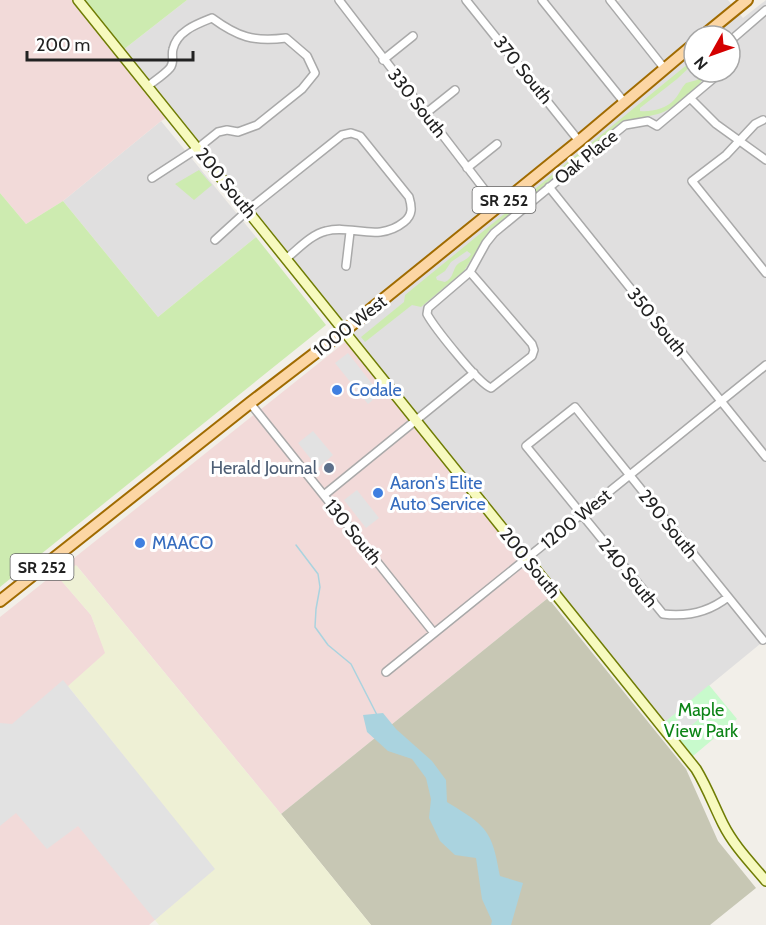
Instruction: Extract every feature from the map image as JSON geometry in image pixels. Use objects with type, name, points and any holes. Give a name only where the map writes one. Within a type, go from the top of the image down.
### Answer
[{"type":"main road","points":[[718,24],[747,0]]},
{"type":"main road","name":"1000 West","points":[[0,601],[344,331],[579,141],[682,54]]},
{"type":"street","name":"200 South","points":[[78,0],[696,769],[707,786],[723,824],[734,843],[764,876]]},
{"type":"street","name":"330 South","points":[[339,0],[497,206]]},
{"type":"street","name":"370 South","points":[[466,0],[579,141]]},
{"type":"street","points":[[542,0],[624,102]]},
{"type":"street","points":[[610,0],[664,69]]},
{"type":"street","points":[[742,30],[766,10]]},
{"type":"street","points":[[148,86],[170,68],[173,49],[182,34],[192,26],[212,18],[236,34],[250,39],[285,38],[307,56],[315,73],[302,89],[257,125],[238,132],[227,130],[218,132],[152,178]]},
{"type":"street","points":[[383,60],[413,36]]},
{"type":"street","points":[[707,84],[690,98],[716,124],[766,160]]},
{"type":"street","points":[[425,114],[455,90]]},
{"type":"street","name":"Oak Place","points":[[470,272],[486,243],[495,233],[625,125],[648,121],[657,126],[690,98]]},
{"type":"street","points":[[763,120],[755,124],[738,140],[726,155],[692,181],[766,273]]},
{"type":"street","points":[[215,240],[248,210],[342,135],[351,133],[360,136],[409,197],[412,206],[410,216],[393,228],[381,232],[323,231],[287,258]]},
{"type":"street","points":[[467,168],[496,144]]},
{"type":"street","name":"350 South","points":[[549,188],[766,457]]},
{"type":"street","points":[[346,266],[350,232]]},
{"type":"street","points":[[470,272],[534,350],[532,356],[491,388],[485,386],[474,373],[427,314],[428,308],[470,272]]},
{"type":"street","name":"1200 West","points":[[386,672],[766,365]]},
{"type":"street","points":[[324,495],[474,373]]},
{"type":"street","name":"130 South","points":[[250,403],[434,633]]},
{"type":"street","name":"290 South","points":[[575,407],[763,640]]},
{"type":"street","name":"240 South","points":[[575,407],[526,446],[581,515],[663,614],[709,611],[728,597]]},
{"type":"shaded area","points":[[0,0],[84,0],[174,114],[161,121],[63,201],[26,224],[0,193]]},
{"type":"shaded area","points":[[187,0],[615,0],[617,2],[620,0],[728,0],[743,18],[766,0],[766,639],[665,722],[123,50]]},
{"type":"shaded area","points":[[161,121],[256,237],[158,317],[63,201]]},
{"type":"shaded area","points":[[354,335],[559,589],[281,814],[77,566],[60,579],[91,615],[106,653],[68,687],[215,869],[149,925],[0,925],[0,617]]},
{"type":"shaded area","points":[[348,353],[380,394],[368,404],[335,363]]},
{"type":"shaded area","points":[[313,431],[333,455],[318,468],[298,443]]},
{"type":"shaded area","points":[[357,490],[379,518],[366,528],[344,500]]},
{"type":"shaded area","points":[[76,565],[371,925],[159,925],[155,920],[214,869],[68,686],[105,653],[91,615],[59,578]]},
{"type":"shaded area","points":[[548,598],[686,769],[718,841],[756,888],[710,925],[371,925],[281,814]]},
{"type":"shaded area","points":[[63,680],[215,869],[155,920],[78,826],[47,849],[16,813],[0,826],[0,723],[12,724]]},
{"type":"shaded area","points":[[691,709],[699,719],[681,734],[673,724]]},
{"type":"green space","points":[[84,0],[187,0],[123,50]]},
{"type":"green space","points":[[682,69],[682,74],[640,108],[640,111],[663,108],[676,98],[685,84],[698,84],[664,112],[617,127],[489,231],[464,271],[421,307],[412,305],[365,342],[361,337],[404,302],[405,295]],"holes":[[[467,251],[471,254],[456,266],[448,280],[445,282],[437,280],[436,277],[445,271],[451,262]]]},
{"type":"green space","points":[[199,170],[212,185],[194,200],[175,184]]},
{"type":"green space","points":[[0,193],[26,224],[63,201],[158,317],[256,237],[326,325],[0,587]]},
{"type":"green space","name":"Maple View Park","points":[[709,685],[737,719],[693,756],[665,722]]},
{"type":"water","points":[[383,713],[396,729],[432,761],[446,780],[447,802],[471,817],[485,830],[494,848],[500,876],[523,883],[511,925],[491,925],[492,921],[482,899],[476,858],[455,855],[440,841],[429,818],[431,799],[426,778],[412,759],[388,751],[367,732],[363,715]]},
{"type":"waterway","points":[[296,545],[318,574],[320,587],[315,627],[328,645],[351,664],[377,715]]},
{"type":"place","name":"Codale","points":[[337,390]]},
{"type":"place","name":"Herald Journal","points":[[329,468]]},
{"type":"place","name":"Aaron's Elite Auto Service","points":[[378,493]]},
{"type":"place","name":"MAACO","points":[[140,543]]}]
